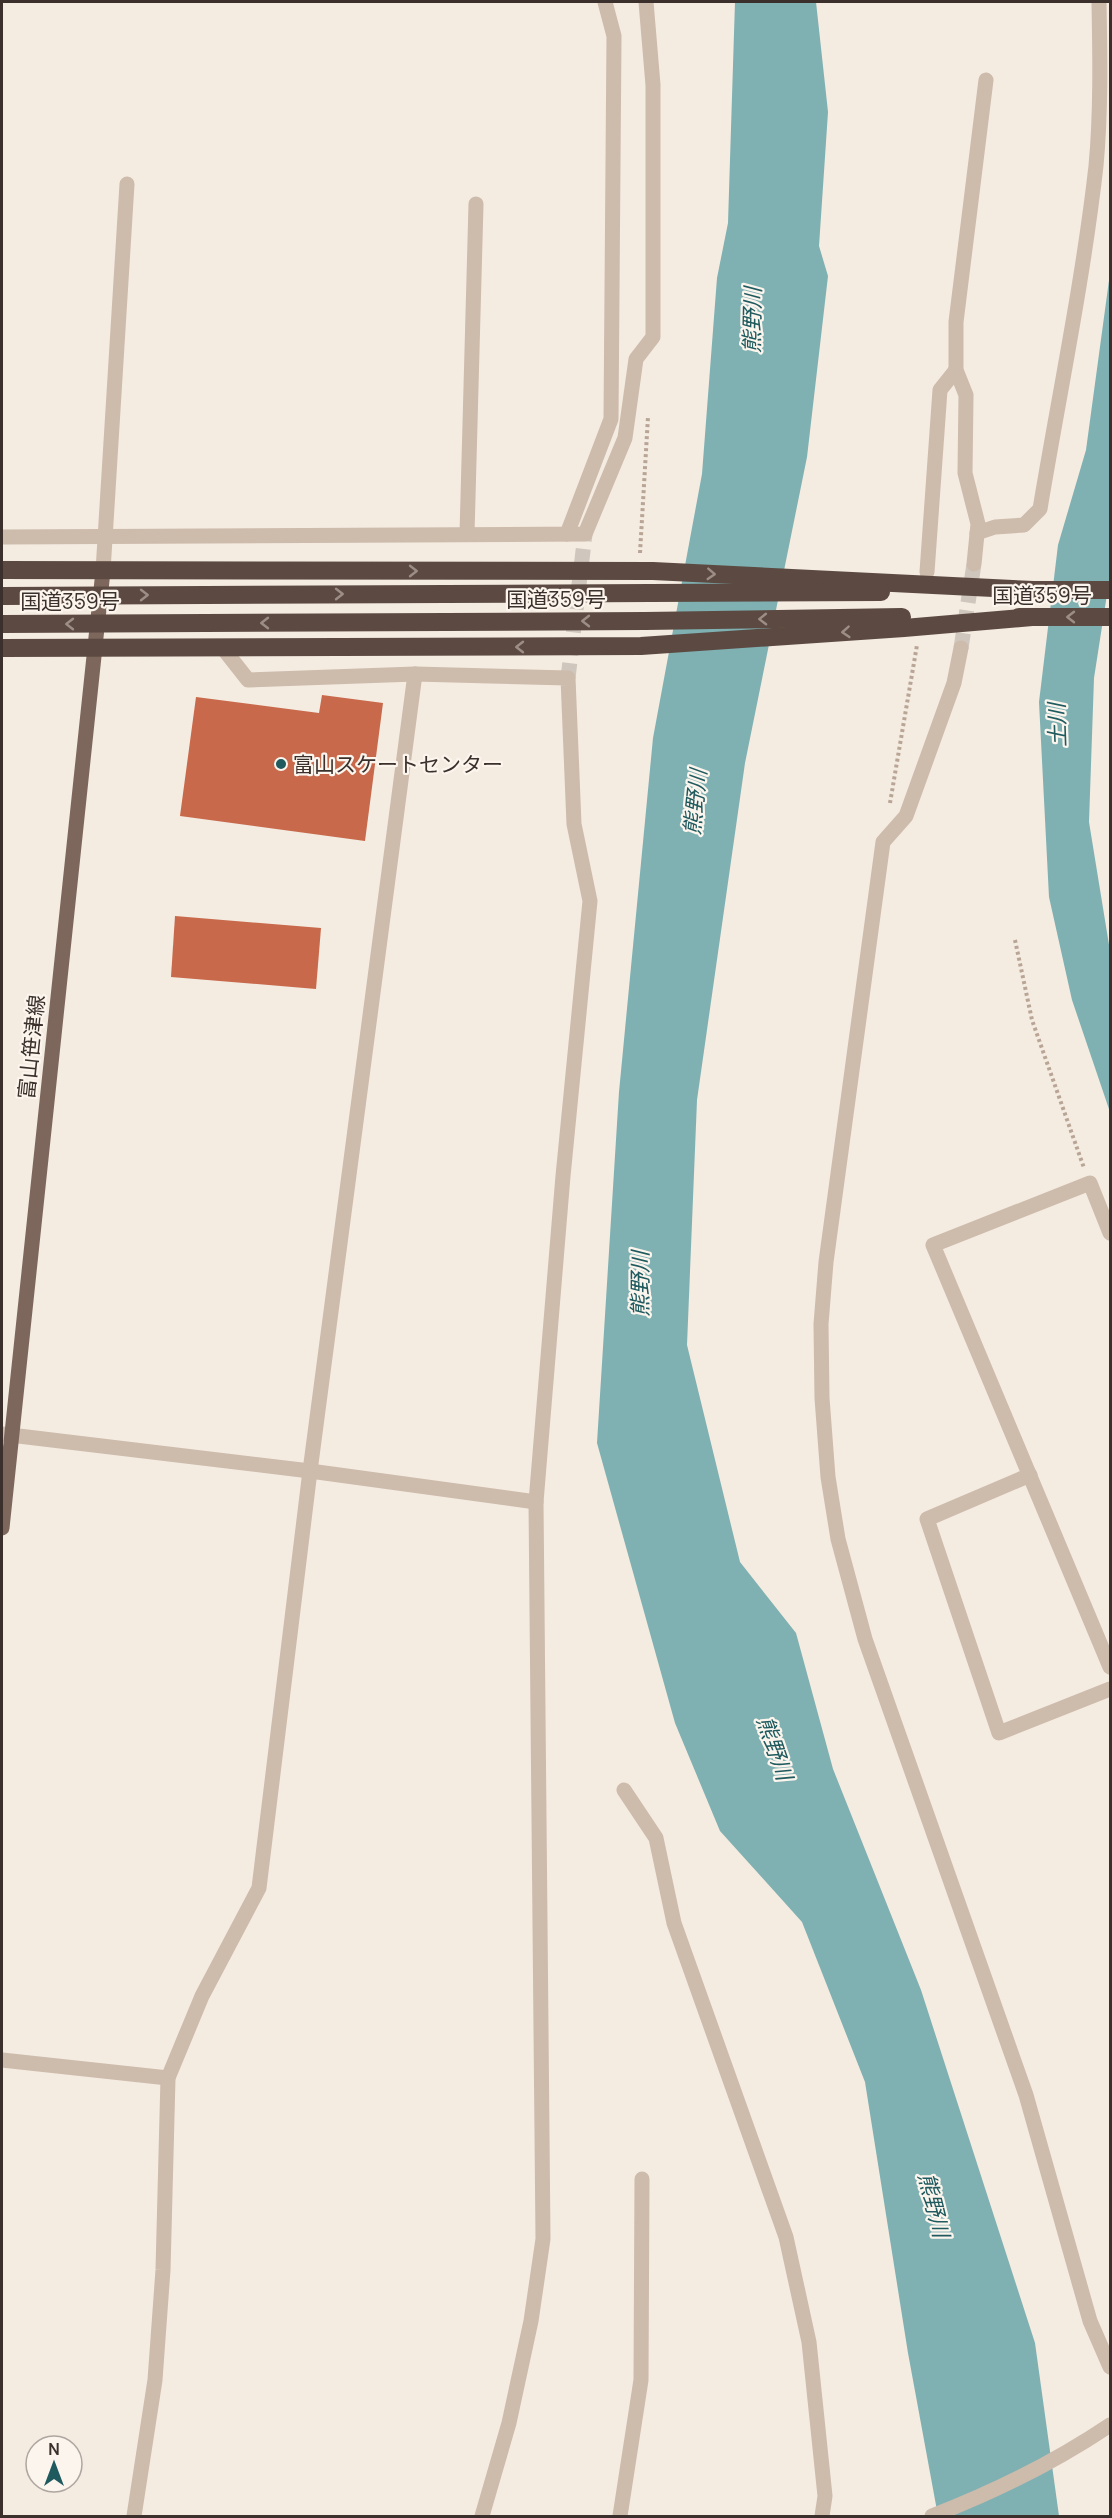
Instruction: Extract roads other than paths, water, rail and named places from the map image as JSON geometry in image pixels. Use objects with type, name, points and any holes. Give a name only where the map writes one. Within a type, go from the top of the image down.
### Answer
[{"type":"highway","points":[[2,570],[646,565],[906,587]]},
{"type":"highway","name":"国道359号","points":[[2,596],[906,587],[1110,590]]},
{"type":"highway","name":"国道359号","points":[[2,624],[645,621],[905,623],[1032,617],[1110,617]]},
{"type":"highway","points":[[2,648],[641,646],[905,623]]},
{"type":"main road","name":"富山笹津線","points":[[2,1528],[7,1435],[103,571]]},
{"type":"street","points":[[567,534],[611,419],[614,36],[605,2]]},
{"type":"street","points":[[2,537],[585,534],[625,438],[636,359],[653,337],[653,85],[646,2]]},
{"type":"street","points":[[977,533],[995,527],[1024,525],[1040,509],[1088,227],[1096,164],[1101,64],[1099,2]]},
{"type":"street","points":[[974,564],[978,524],[965,473],[966,395],[956,370],[956,322],[986,80]]},
{"type":"street","points":[[103,571],[127,184]]},
{"type":"street","points":[[467,534],[476,204]]},
{"type":"street","points":[[927,572],[940,390],[956,370]]},
{"type":"street","points":[[222,647],[248,680],[415,674],[568,678],[574,824],[590,901],[563,1176],[536,1502],[543,2239],[531,2321],[511,2412],[482,2517]]},
{"type":"street","points":[[962,648],[954,683],[906,816],[883,842],[825,1273],[821,1345],[822,1398],[828,1477],[838,1539],[865,1639],[1026,2095],[1090,2321],[1110,2367]]},
{"type":"street","points":[[134,2517],[155,2380],[163,2270],[168,2078],[202,1996],[259,1888],[310,1471],[415,674]]},
{"type":"street","points":[[1110,1233],[1090,1183],[933,1245],[1110,1667]]},
{"type":"street","points":[[7,1435],[310,1471],[536,1502]]},
{"type":"street","points":[[1030,1475],[927,1520],[999,1733],[1110,1689]]},
{"type":"street","points":[[624,1790],[656,1839],[674,1923],[786,2237],[809,2342],[825,2496],[822,2517]]},
{"type":"street","points":[[2,2060],[168,2078]]},
{"type":"street","points":[[621,2517],[641,2380],[642,2179]]},
{"type":"street","points":[[932,2517],[1056,2459],[1110,2426]]},
{"type":"water","name":"熊野川","points":[[735,2],[816,2],[828,112],[819,246],[828,276],[807,457],[745,763],[697,1100],[687,1345],[740,1562],[796,1633],[833,1769],[921,1990],[1035,2343],[1059,2516],[938,2516],[908,2353],[865,2082],[802,1922],[720,1831],[675,1723],[597,1443],[619,1092],[653,738],[702,474],[717,278],[728,223]]},
{"type":"water","name":"土川","points":[[1110,273],[1110,575],[1094,678],[1089,822],[1110,951],[1110,1112],[1072,1000],[1049,897],[1039,702],[1058,545],[1086,450]]},
{"type":"tunnel","points":[[568,678],[585,534]]},
{"type":"tunnel","points":[[961,648],[974,564]]},
{"type":"place","name":"富山スケートセンター","points":[[281,764]]}]
